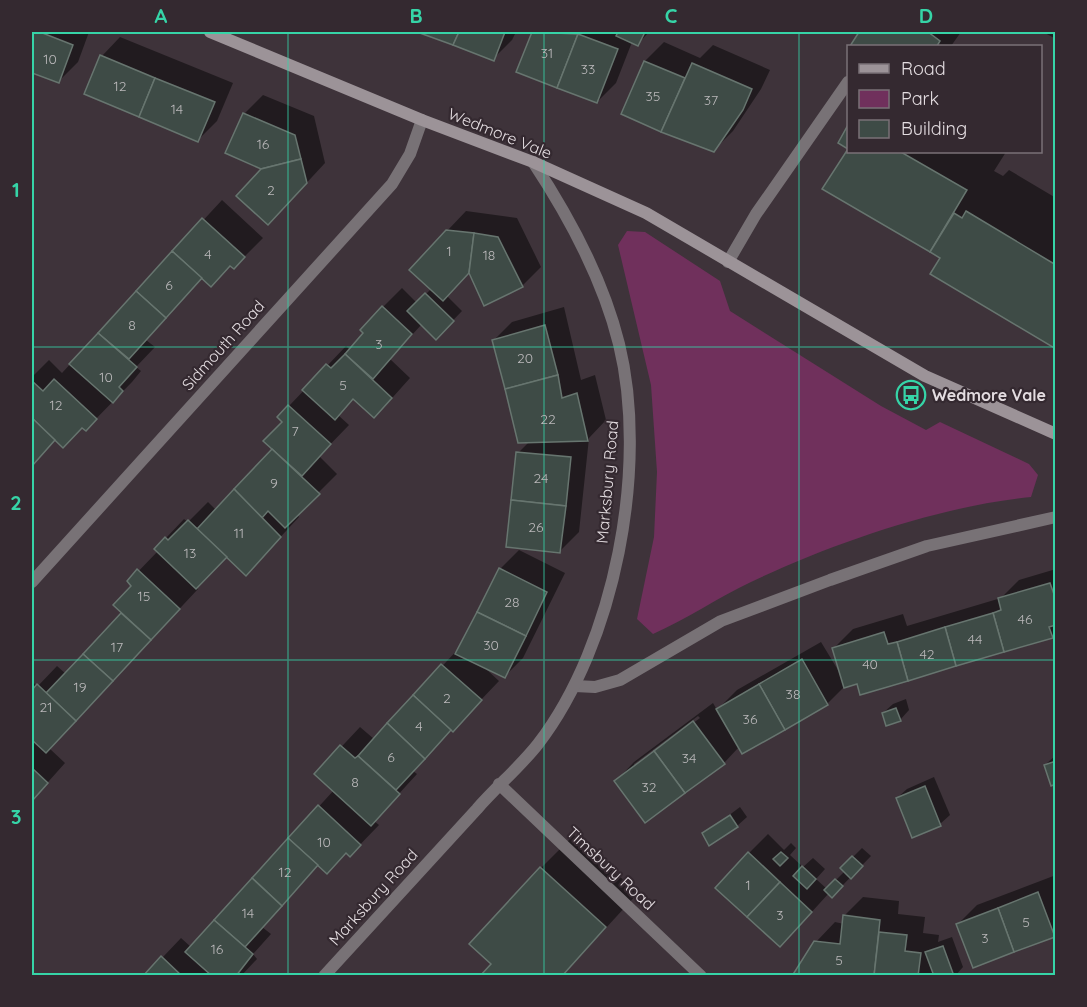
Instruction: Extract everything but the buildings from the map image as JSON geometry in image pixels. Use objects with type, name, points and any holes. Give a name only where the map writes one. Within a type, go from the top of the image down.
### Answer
[{"type":"street","name":"Wedmore Vale","points":[[210,32],[422,120],[533,162],[646,213],[926,376],[1056,434]]},
{"type":"street","points":[[728,262],[756,214],[847,85]]},
{"type":"street","name":"Sidmouth Road","points":[[32,582],[392,184],[410,154],[422,120]]},
{"type":"street","name":"Marksbury Road","points":[[324,975],[538,744],[575,686],[602,624],[622,535],[631,424],[620,345],[598,280],[565,210],[533,162]]},
{"type":"street","points":[[575,686],[595,687],[620,680],[721,621],[830,580],[927,546],[1056,517]]},
{"type":"street","name":"Timsbury Road","points":[[499,784],[701,975]]},
{"type":"green space","points":[[627,231],[645,232],[720,281],[730,311],[881,406],[926,430],[940,422],[1029,464],[1038,475],[1031,497],[960,509],[852,540],[751,582],[653,634],[637,619],[654,537],[657,472],[651,385],[618,245]]},
{"type":"place","name":"Wedmore Vale","points":[[911,395]]}]
